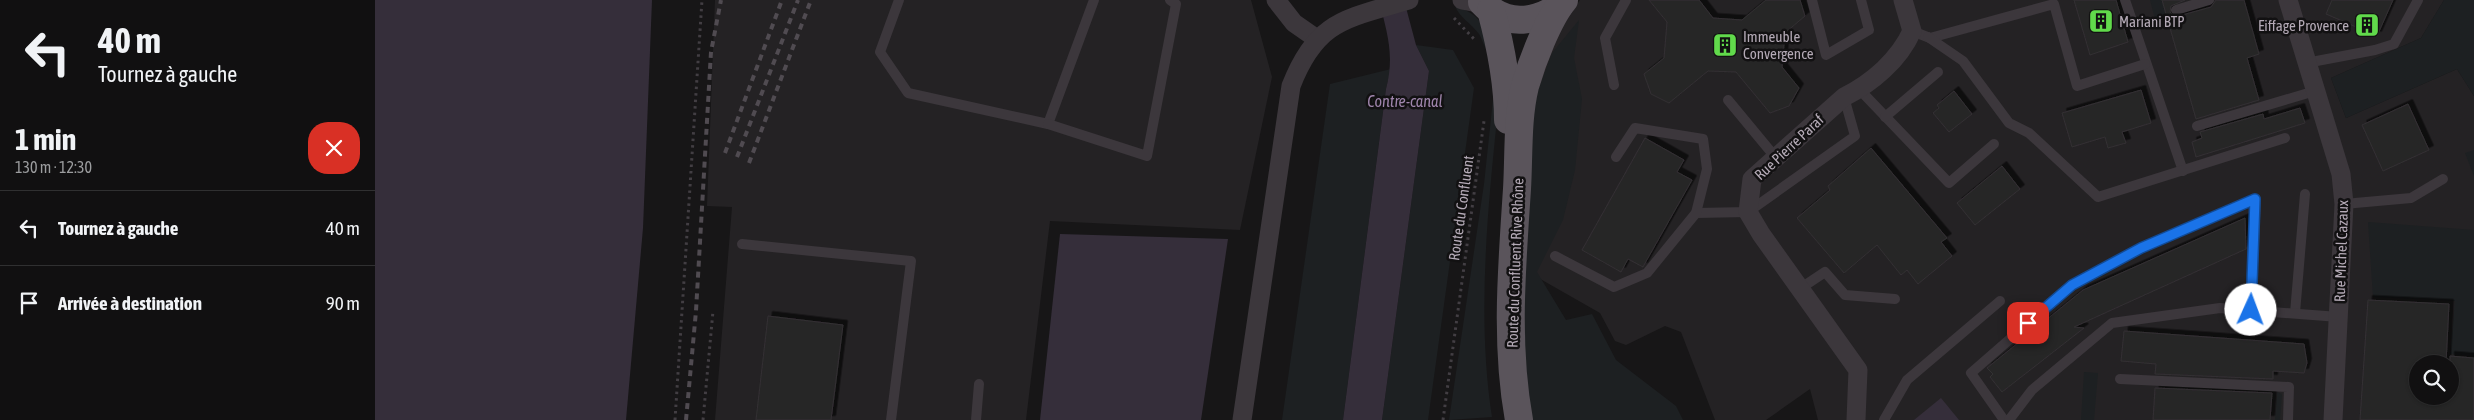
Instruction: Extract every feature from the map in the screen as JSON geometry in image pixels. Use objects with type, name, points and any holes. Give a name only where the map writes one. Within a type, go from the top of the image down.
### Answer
[{"type":"main road","points":[[1479,4],[1504,17],[1526,20],[1547,14],[1562,3]]},
{"type":"main road","name":"Route du Confluent Rive Rhône","points":[[1519,420],[1512,363],[1509,313],[1520,135],[1525,88],[1535,56],[1562,3]]},
{"type":"main road","name":"Route du Confluent Rive Rhône","points":[[1479,4],[1502,53],[1508,94],[1498,248],[1496,335],[1504,420]]},
{"type":"street","points":[[1276,0],[1294,24],[1317,39]]},
{"type":"street","points":[[1241,420],[1291,86],[1301,60],[1317,39],[1344,20],[1409,0]]},
{"type":"street","points":[[1903,0],[1920,34]]},
{"type":"street","name":"Rue Michel Cazaux","points":[[2289,0],[2306,63],[2341,174],[2344,204],[2333,420]]},
{"type":"street","name":"Rue Pierre Paraf","points":[[1749,212],[1752,179],[1851,93],[1885,68],[1905,46],[1920,34]]},
{"type":"street","points":[[1749,212],[1761,234],[1858,370],[1856,420]]},
{"type":"lane","points":[[899,0],[880,52],[908,93],[1048,124],[1147,156],[1176,4],[1170,0]]},
{"type":"lane","points":[[1048,124],[1095,0]]},
{"type":"lane","points":[[1614,85],[1605,38],[1626,0]]},
{"type":"lane","points":[[1812,0],[1826,55],[1869,30],[1861,0]]},
{"type":"lane","points":[[2125,0],[2145,64],[2183,170]]},
{"type":"lane","points":[[2176,10],[2209,0]]},
{"type":"lane","points":[[2306,63],[2375,50],[2394,44],[2418,0]]},
{"type":"lane","points":[[1920,34],[2053,2],[2077,86],[2145,64]]},
{"type":"lane","points":[[1920,34],[1963,61],[2009,123],[2029,133],[2097,197],[2285,138]]},
{"type":"lane","points":[[1885,117],[1938,72]]},
{"type":"lane","points":[[2197,126],[2315,90]]},
{"type":"lane","points":[[1851,93],[1885,117],[1949,183],[1994,144]]},
{"type":"lane","points":[[1696,212],[1749,212],[1855,136],[1851,93]]},
{"type":"lane","points":[[1728,100],[1776,158]]},
{"type":"lane","points":[[1555,256],[1614,287],[1647,273],[1696,212],[1707,169],[1703,139],[1635,128],[1616,156]]},
{"type":"lane","points":[[2344,204],[2411,198],[2443,179]]},
{"type":"lane","points":[[2295,313],[2305,194]]},
{"type":"lane","points":[[2004,420],[1971,373],[2072,285],[2141,248],[2255,199],[2251,310]]},
{"type":"lane","points":[[742,244],[911,262],[891,420]]},
{"type":"lane","points":[[1801,288],[1825,272],[1845,295],[1895,299]]},
{"type":"lane","points":[[1884,420],[1907,380],[1999,301]]},
{"type":"lane","points":[[2009,420],[2032,390],[2112,322],[2220,308],[2339,317]]},
{"type":"lane","points":[[2120,379],[2289,387],[2288,420]]},
{"type":"lane","points":[[976,420],[979,384]]},
{"type":"path","points":[[675,420],[702,0]]},
{"type":"path","points":[[1452,16],[1461,23],[1477,45]]},
{"type":"path","name":"Route du Confluent","points":[[1443,420],[1484,112]]},
{"type":"path","points":[[703,420],[713,311]]},
{"type":"shaded area","points":[[715,0],[1251,0],[1272,77],[1240,230],[1050,221],[1026,420],[715,420],[732,207],[707,206]]},
{"type":"shaded area","points":[[1580,0],[2444,0],[2421,38],[2331,78],[2346,118],[2457,69],[2474,96],[2474,420],[1818,420],[1810,389],[1766,420],[1715,420],[1681,332],[1665,326],[1626,345],[1615,341],[1600,313],[1528,272],[1534,111],[1549,46]]},
{"type":"shaded area","points":[[2150,0],[2162,0],[2169,22],[2157,27]]},
{"type":"shaded area","points":[[2444,0],[2474,0],[2474,96],[2457,69],[2346,118],[2331,78],[2421,38]]},
{"type":"shaded area","points":[[1455,6],[1471,13],[1480,22],[1489,51],[1479,34]]},
{"type":"shaded area","points":[[1579,20],[1574,58],[1582,99],[1575,170],[1563,220],[1537,272],[1566,320],[1592,314],[1616,360],[1676,406],[1683,420],[1531,420],[1521,346],[1529,115],[1552,53]]},
{"type":"shaded area","points":[[1416,45],[1453,50],[1474,88],[1428,420],[1382,420],[1429,71]]},
{"type":"shaded area","points":[[1391,69],[1386,89],[1343,420],[1282,420],[1330,84]]},
{"type":"shaded area","points":[[1494,90],[1497,119],[1487,230],[1484,306],[1487,380],[1492,417],[1449,420],[1484,184]]},
{"type":"shaded area","points":[[2474,150],[2474,176],[2465,153]]},
{"type":"shaded area","points":[[2368,222],[2474,230],[2474,356],[2450,354],[2455,301],[2373,297]]},
{"type":"shaded area","points":[[2084,372],[2098,373],[2094,420],[2081,420]]},
{"type":"shaded area","points":[[2277,392],[2282,394],[2280,420],[2275,420]]},
{"type":"water","points":[[375,0],[652,0],[643,228],[626,420],[375,420]]},
{"type":"water","name":"Contre-canal","points":[[1379,0],[1404,0],[1416,45],[1429,71],[1382,420],[1343,420],[1389,77],[1389,44]]},
{"type":"water","points":[[1060,234],[1228,239],[1201,420],[1040,420]]},
{"type":"water","points":[[1941,398],[1959,420],[1914,420]]},
{"type":"building","name":"Immeuble Convergence","points":[[1649,0],[1699,0],[1713,18],[1742,20],[1766,0],[1800,0],[1805,16],[1785,33],[1782,67],[1799,88],[1789,106],[1770,113],[1736,72],[1708,71],[1669,103],[1651,94],[1644,74],[1664,58],[1667,22]]},
{"type":"building","name":"Mariani BTP","points":[[2074,0],[2116,0],[2128,42],[2090,55]]},
{"type":"building","points":[[2162,0],[2185,0],[2171,6],[2170,12],[2175,17],[2211,7],[2216,0],[2244,0],[2259,54],[2247,58],[2259,100],[2196,119]]},
{"type":"building","name":"Eiffage Provence","points":[[2332,0],[2393,0],[2377,36],[2326,14]]},
{"type":"building","points":[[2141,90],[2151,123],[2122,132],[2126,143],[2108,148],[2105,137],[2072,147],[2062,113]]},
{"type":"building","points":[[1954,91],[1972,114],[1949,132],[1933,113],[1939,108],[1937,105]]},
{"type":"building","points":[[2408,104],[2429,150],[2383,171],[2362,125]]},
{"type":"building","points":[[2300,108],[2305,123],[2196,157],[2192,142],[2202,138],[2200,132],[2263,114],[2264,119]]},
{"type":"building","points":[[1645,138],[1684,160],[1677,172],[1692,180],[1643,267],[1628,259],[1621,272],[1582,250]]},
{"type":"building","points":[[1871,148],[1947,238],[1941,242],[1952,256],[1918,284],[1907,270],[1901,275],[1877,245],[1844,273],[1797,218],[1830,190],[1828,186]]},
{"type":"building","points":[[2002,166],[2020,189],[1975,225],[1957,203]]},
{"type":"building","points":[[2245,218],[2246,249],[2074,327],[2084,328],[2002,392],[1990,377],[1993,374],[1987,368],[2083,290]]},
{"type":"building","points":[[2368,300],[2449,304],[2446,355],[2409,355],[2409,405],[2459,405],[2459,357],[2474,358],[2474,420],[2360,420]]},
{"type":"building","points":[[768,316],[843,325],[831,420],[756,420]]},
{"type":"building","points":[[2124,331],[2304,344],[2307,363],[2304,373],[2273,371],[2273,379],[2155,374],[2156,364],[2121,361]]},
{"type":"building","points":[[2155,388],[2272,393],[2270,420],[2153,420]]},
{"type":"railway","points":[[686,420],[696,311],[711,52],[721,0]]},
{"type":"railway","points":[[725,153],[782,0]]},
{"type":"railway","points":[[737,157],[798,0]]},
{"type":"railway","points":[[749,163],[811,0]]},
{"type":"place","name":"Mariani BTP","points":[[2101,21]]},
{"type":"place","name":"Eiffage Provence","points":[[2367,25]]},
{"type":"place","name":"Immeuble Convergence","points":[[1725,45]]},
{"type":"route","points":[[2028,323],[2072,285],[2141,248],[2255,199],[2251,310]]}]
